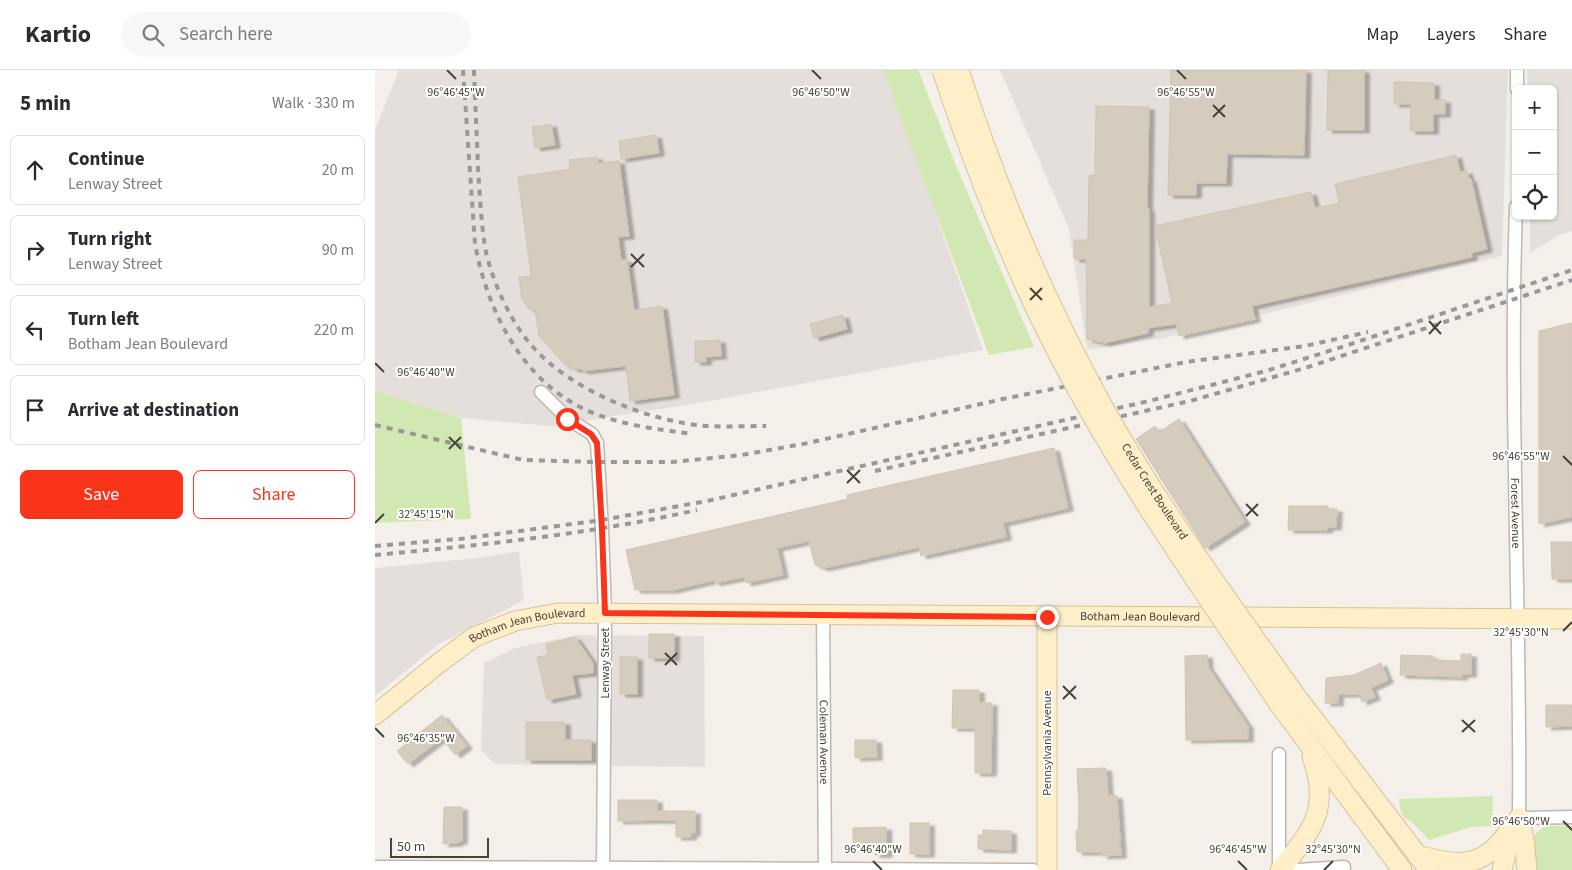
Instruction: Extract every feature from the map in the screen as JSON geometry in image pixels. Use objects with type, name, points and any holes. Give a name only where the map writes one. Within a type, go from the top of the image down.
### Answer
[{"type":"main road","name":"Cedar Crest Boulevard","points":[[942,70],[995,219],[1035,308],[1063,363],[1124,471],[1163,532],[1288,700],[1429,870]]},
{"type":"main road","name":"Cedar Crest Boulevard","points":[[959,70],[1009,209],[1073,350],[1102,404],[1172,519],[1288,700],[1307,742],[1401,870]]},
{"type":"main road","name":"Botham Jean Boulevard","points":[[375,715],[474,637],[515,621],[557,613],[1572,619]]},
{"type":"main road","name":"Pennsylvania Avenue","points":[[1047,617],[1047,870]]},
{"type":"main road","points":[[1279,870],[1306,838],[1315,821],[1320,803],[1321,788],[1318,772],[1307,742]]},
{"type":"main road","points":[[1417,855],[1448,863],[1463,864],[1478,859],[1491,852],[1519,818]]},
{"type":"main road","points":[[1502,870],[1509,841],[1519,818]]},
{"type":"main road","points":[[1519,818],[1524,839],[1527,870]]},
{"type":"street","points":[[1517,70],[1517,85]]},
{"type":"street","name":"Forest Avenue","points":[[1516,220],[1513,298],[1519,818]]},
{"type":"street","name":"Lenway Street","points":[[541,392],[567,419],[591,434],[597,443],[605,613],[603,870]]},
{"type":"street","name":"Coleman Avenue","points":[[823,616],[825,869]]},
{"type":"street","points":[[1279,754],[1279,870]]},
{"type":"street","points":[[1519,818],[1572,816]]},
{"type":"street","points":[[375,867],[603,870],[1033,870]]},
{"type":"street","points":[[1298,870],[1344,867]]},
{"type":"shaded area","points":[[399,70],[886,70],[983,350],[699,403],[551,426],[461,418],[375,391],[375,130]]},
{"type":"shaded area","points":[[1000,70],[1508,70],[1502,256],[1165,338],[1087,350],[1069,229]]},
{"type":"shaded area","points":[[1527,70],[1572,70],[1572,231],[1559,235],[1530,253],[1530,220],[1557,220],[1557,85],[1528,85]]},
{"type":"shaded area","points":[[519,551],[524,600],[439,644],[375,696],[375,568],[477,558]]},
{"type":"shaded area","points":[[577,635],[704,636],[705,767],[495,764],[481,750],[484,663],[515,648]]},
{"type":"green space","points":[[884,70],[918,70],[957,168],[1034,347],[989,355]]},
{"type":"green space","points":[[375,391],[461,418],[471,519],[375,523]]},
{"type":"green space","points":[[1493,796],[1492,826],[1471,827],[1429,840],[1411,821],[1403,816],[1399,799]]},
{"type":"green space","points":[[1547,826],[1572,826],[1572,870],[1532,870],[1531,850],[1533,838],[1536,833]]},
{"type":"building","points":[[1171,70],[1306,70],[1304,155],[1227,154],[1226,183],[1196,183],[1196,195],[1168,195]]},
{"type":"building","points":[[1328,70],[1364,70],[1364,130],[1327,130]]},
{"type":"building","points":[[1394,82],[1434,83],[1434,100],[1445,100],[1445,114],[1433,114],[1433,131],[1410,131],[1411,104],[1394,104]]},
{"type":"building","points":[[1096,106],[1149,107],[1147,209],[1149,209],[1149,307],[1172,303],[1155,226],[1311,192],[1315,208],[1339,203],[1335,184],[1456,155],[1460,172],[1467,171],[1469,179],[1471,179],[1487,249],[1471,253],[1472,257],[1252,306],[1255,319],[1179,336],[1176,324],[1148,328],[1148,333],[1105,343],[1087,339],[1086,259],[1074,259],[1074,240],[1088,240],[1089,175],[1095,175]]},
{"type":"building","points":[[551,124],[555,145],[535,148],[532,127]]},
{"type":"building","points":[[656,135],[659,153],[621,159],[619,141]]},
{"type":"building","points":[[597,157],[598,163],[619,161],[629,236],[618,237],[621,260],[627,260],[634,310],[662,306],[674,395],[630,401],[626,366],[583,371],[568,365],[566,366],[539,336],[535,310],[530,310],[522,300],[519,277],[530,276],[531,274],[518,177],[570,169],[569,160]]},
{"type":"building","points":[[843,315],[847,329],[814,338],[810,324]]},
{"type":"building","points":[[1572,323],[1572,517],[1539,524],[1539,331]]},
{"type":"building","points":[[720,340],[721,356],[706,357],[706,362],[695,362],[695,341]]},
{"type":"building","points":[[1179,419],[1245,522],[1205,548],[1136,439],[1155,426],[1159,432]]},
{"type":"building","points":[[1054,448],[1068,508],[1003,523],[1006,537],[921,556],[919,547],[824,568],[815,565],[809,541],[777,548],[783,575],[746,583],[744,577],[715,583],[714,580],[673,590],[635,590],[626,550],[848,499],[847,495]]},
{"type":"building","points":[[1289,506],[1328,506],[1328,509],[1337,509],[1336,527],[1328,527],[1327,530],[1288,530]]},
{"type":"building","points":[[1551,542],[1572,542],[1572,579],[1552,579]]},
{"type":"building","points":[[649,634],[674,634],[674,658],[649,658]]},
{"type":"building","points":[[575,637],[593,663],[593,673],[572,675],[576,694],[547,700],[537,657],[548,655],[546,644]]},
{"type":"building","points":[[1461,654],[1471,654],[1471,674],[1462,674],[1462,677],[1400,675],[1401,655],[1433,656],[1433,660],[1461,661]]},
{"type":"building","points":[[1207,655],[1208,667],[1248,726],[1248,739],[1186,740],[1185,656]]},
{"type":"building","points":[[620,657],[637,657],[637,694],[620,694]]},
{"type":"building","points":[[1381,663],[1388,680],[1371,688],[1375,697],[1362,702],[1359,694],[1338,694],[1338,703],[1325,703],[1326,678],[1354,675]]},
{"type":"building","points":[[953,690],[979,690],[979,703],[992,703],[991,773],[975,773],[975,728],[952,728]]},
{"type":"building","points":[[1546,705],[1572,705],[1572,726],[1546,727]]},
{"type":"building","points":[[442,715],[467,746],[455,755],[442,738],[408,764],[397,751]]},
{"type":"building","points":[[526,722],[565,722],[565,740],[591,740],[591,760],[526,760]]},
{"type":"building","points":[[855,740],[876,740],[877,757],[855,758]]},
{"type":"building","points":[[1106,768],[1108,795],[1117,796],[1121,855],[1102,856],[1102,852],[1077,852],[1076,831],[1078,831],[1079,808],[1077,769]]},
{"type":"building","points":[[618,800],[657,800],[657,811],[695,811],[695,833],[691,833],[691,837],[676,837],[676,820],[618,821]]},
{"type":"building","points":[[444,807],[462,807],[462,841],[458,841],[458,843],[443,844]]},
{"type":"building","points":[[910,823],[929,823],[929,854],[910,854]]},
{"type":"building","points":[[886,827],[887,854],[875,855],[875,848],[853,849],[853,828]]},
{"type":"building","points":[[983,830],[1011,831],[1011,850],[978,849],[978,835],[983,835]]},
{"type":"railway","points":[[463,70],[475,244],[488,293],[510,339],[524,360],[541,378],[560,395],[582,408],[609,419],[693,434]]},
{"type":"railway","points":[[474,70],[478,169],[486,252],[493,277],[510,315],[533,347],[549,363],[568,377],[612,401],[636,410],[660,418],[706,426],[766,426]]},
{"type":"railway","points":[[375,546],[460,539],[602,520],[707,501],[1149,401],[1266,371],[1572,270]]},
{"type":"railway","points":[[875,471],[1190,401],[1305,368],[1572,280]]},
{"type":"railway","points":[[375,425],[523,460],[672,462],[742,455],[808,443],[1003,399],[1186,362],[1305,346],[1368,332]]},
{"type":"railway","points":[[375,555],[496,543],[577,532],[697,510]]},
{"type":"route","points":[[567,419],[591,434],[597,443],[605,613],[1047,617]]}]
